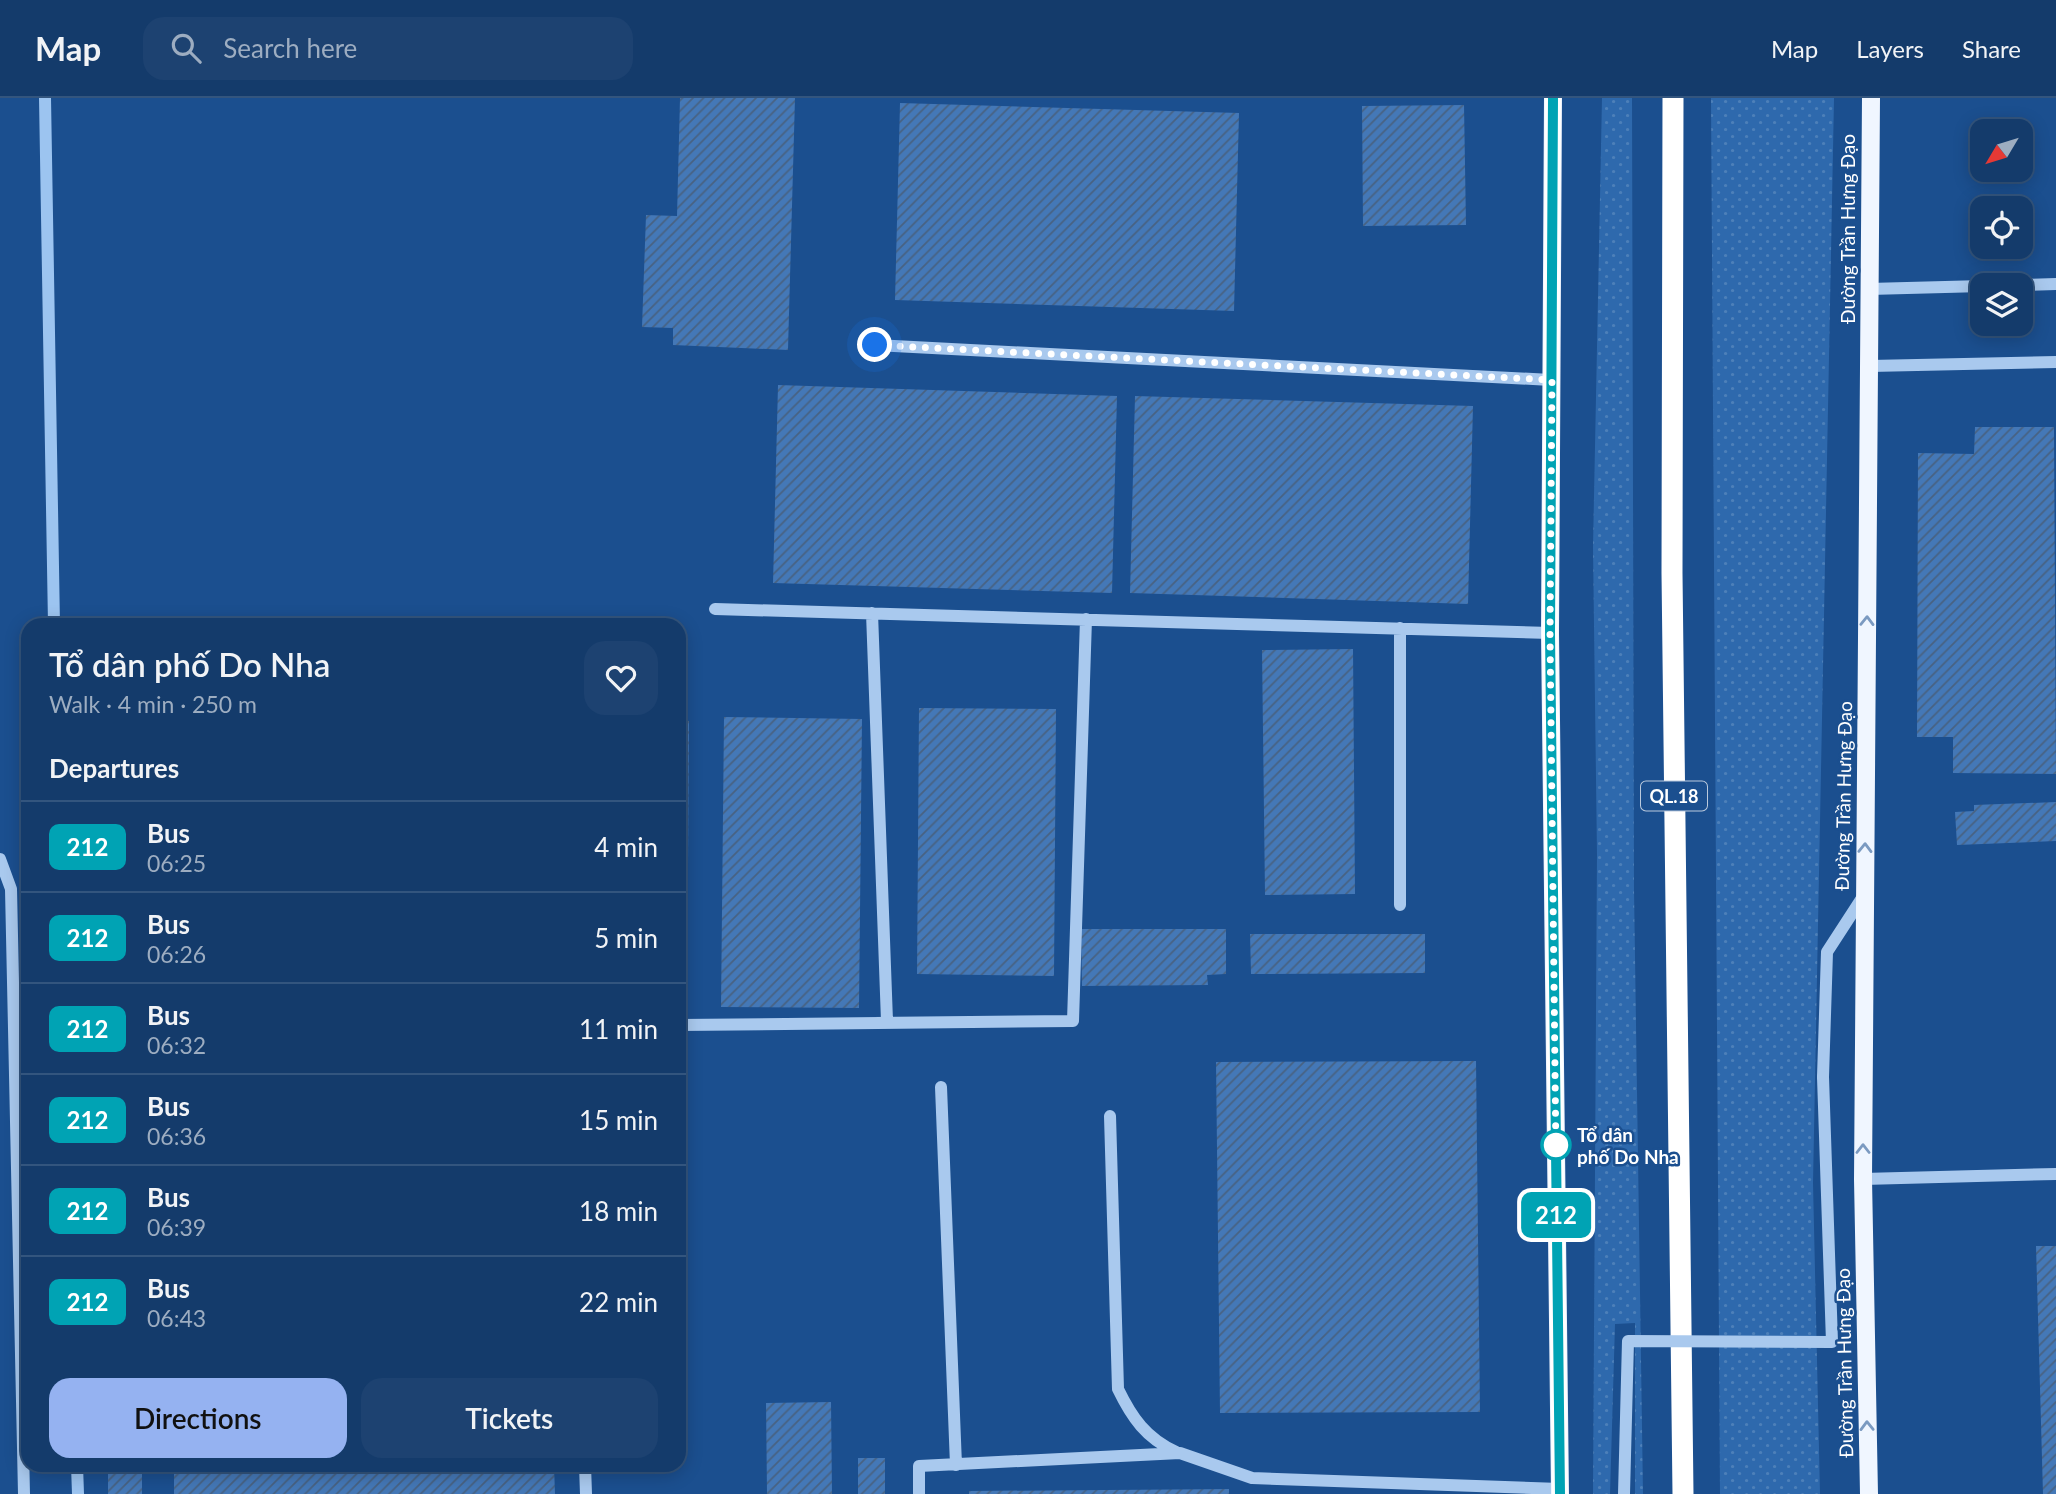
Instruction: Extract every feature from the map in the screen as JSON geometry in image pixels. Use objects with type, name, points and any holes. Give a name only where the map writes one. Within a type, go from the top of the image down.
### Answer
[{"type":"highway","name":"QL.18","points":[[1673,98],[1672,573],[1683,1494]]},
{"type":"main road","points":[[1553,98],[1550,633],[1560,1492]]},
{"type":"main road","name":"Đường Trần Hưng Đạo","points":[[1869,1494],[1863,1179],[1871,98]]},
{"type":"street","points":[[2033,285],[2056,284]]},
{"type":"street","points":[[1869,289],[1970,286]]},
{"type":"street","points":[[875,345],[1552,380]]},
{"type":"street","points":[[1870,366],[2056,362]]},
{"type":"street","points":[[715,609],[1550,633]]},
{"type":"street","points":[[872,613],[887,1021]]},
{"type":"street","points":[[686,1025],[1073,1021],[1086,620]]},
{"type":"street","points":[[1400,628],[1400,905]]},
{"type":"street","points":[[0,859],[11,890],[21,1355]]},
{"type":"street","points":[[1624,1494],[1628,1341],[1832,1342],[1824,1077],[1827,952],[1864,895]]},
{"type":"street","points":[[941,1087],[957,1465]]},
{"type":"street","points":[[1110,1116],[1118,1389],[1132,1417],[1147,1434],[1180,1453],[1252,1478],[1560,1492]]},
{"type":"street","points":[[1863,1179],[2056,1174]]},
{"type":"street","points":[[919,1494],[919,1466],[1180,1453]]},
{"type":"street","points":[[24,1472],[24,1494]]},
{"type":"street","points":[[585,1472],[586,1494]]},
{"type":"shaded area","points":[[1602,98],[1632,98],[1634,890],[1643,1494],[1635,1494],[1635,1323],[1615,1324],[1610,1494],[1593,1494],[1597,854],[1593,547]]},
{"type":"shaded area","points":[[1711,98],[1834,98],[1813,1183],[1820,1494],[1720,1494]]},
{"type":"building","points":[[680,98],[795,98],[788,350],[673,345],[673,328],[642,327],[646,215],[677,216]]},
{"type":"building","points":[[900,103],[1239,113],[1234,311],[895,300]]},
{"type":"building","points":[[1464,105],[1466,225],[1363,226],[1362,106]]},
{"type":"building","points":[[778,385],[1117,396],[1112,593],[773,583]]},
{"type":"building","points":[[1135,396],[1473,406],[1468,604],[1130,593]]},
{"type":"building","points":[[1975,427],[2054,427],[2056,774],[1953,773],[1953,737],[1917,737],[1918,453],[1974,454]]},
{"type":"building","points":[[1353,649],[1355,894],[1265,895],[1262,650]]},
{"type":"building","points":[[919,708],[1056,709],[1054,976],[917,974]]},
{"type":"building","points":[[724,717],[862,719],[859,1008],[721,1007]]},
{"type":"building","points":[[686,721],[689,721],[686,1010]]},
{"type":"building","points":[[2056,802],[2056,841],[1957,845],[1955,812],[1974,811],[1974,805]]},
{"type":"building","points":[[1081,929],[1226,929],[1226,974],[1207,975],[1208,985],[1082,986]]},
{"type":"building","points":[[1250,934],[1425,934],[1425,973],[1251,974]]},
{"type":"building","points":[[1476,1061],[1480,1412],[1220,1413],[1216,1062]]},
{"type":"building","points":[[2036,1246],[2056,1246],[2056,1494],[2043,1494]]},
{"type":"building","points":[[831,1402],[832,1494],[767,1494],[766,1403]]},
{"type":"building","points":[[858,1458],[885,1458],[885,1494],[858,1494]]},
{"type":"building","points":[[108,1472],[142,1472],[142,1494],[108,1494]]},
{"type":"building","points":[[174,1472],[554,1472],[555,1494],[174,1494]]},
{"type":"building","points":[[1229,1489],[1229,1494],[969,1494],[969,1491]]},
{"type":"waterway","points":[[45,98],[54,618]]},
{"type":"waterway","points":[[77,1472],[78,1494]]},
{"type":"bus line","name":"212","points":[[1553,98],[1550,633],[1560,1494]]},
{"type":"place","name":"Tổ dân phố Do Nha","points":[[1556,1145]]},
{"type":"route","points":[[875,345],[1552,380],[1550,633],[1556,1158],[1556,1145]]}]
